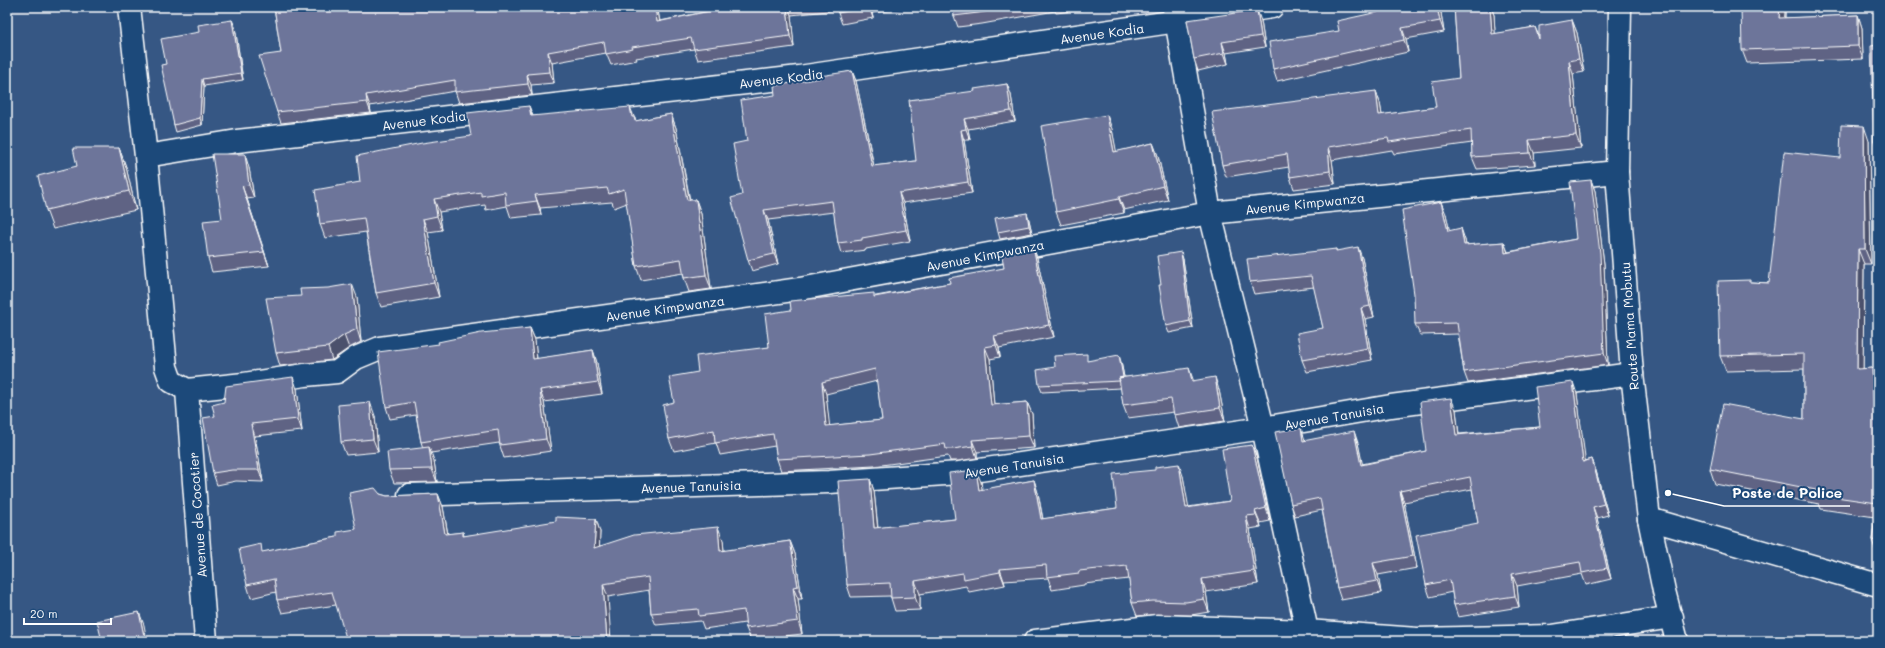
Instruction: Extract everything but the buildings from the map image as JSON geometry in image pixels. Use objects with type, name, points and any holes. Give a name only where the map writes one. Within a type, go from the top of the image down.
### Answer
[{"type":"street","points":[[129,7],[146,156],[166,366],[170,381],[187,390]]},
{"type":"street","name":"Avenue Kodia","points":[[146,156],[237,141],[799,77],[1176,14],[1272,7]]},
{"type":"street","name":"Route Mama Mobutu","points":[[1620,7],[1617,172],[1632,374],[1649,520],[1664,591],[1672,617],[1677,641]]},
{"type":"street","points":[[1176,14],[1210,213],[1263,428],[1307,631]]},
{"type":"street","name":"Avenue Kimpwanza","points":[[187,390],[337,372],[356,358],[380,348],[800,289],[1210,213],[1617,172]]},
{"type":"street","name":"Avenue Tanuisia","points":[[391,496],[829,482],[959,473],[1263,428],[1391,406],[1632,374]]},
{"type":"street","name":"Avenue de Cocotier","points":[[187,390],[206,641]]},
{"type":"street","points":[[1649,520],[1878,585]]},
{"type":"street","points":[[1035,641],[1157,626],[1307,631],[1417,639],[1552,636],[1672,617]]},
{"type":"place","name":"Poste de Police","points":[[1668,493]]}]
